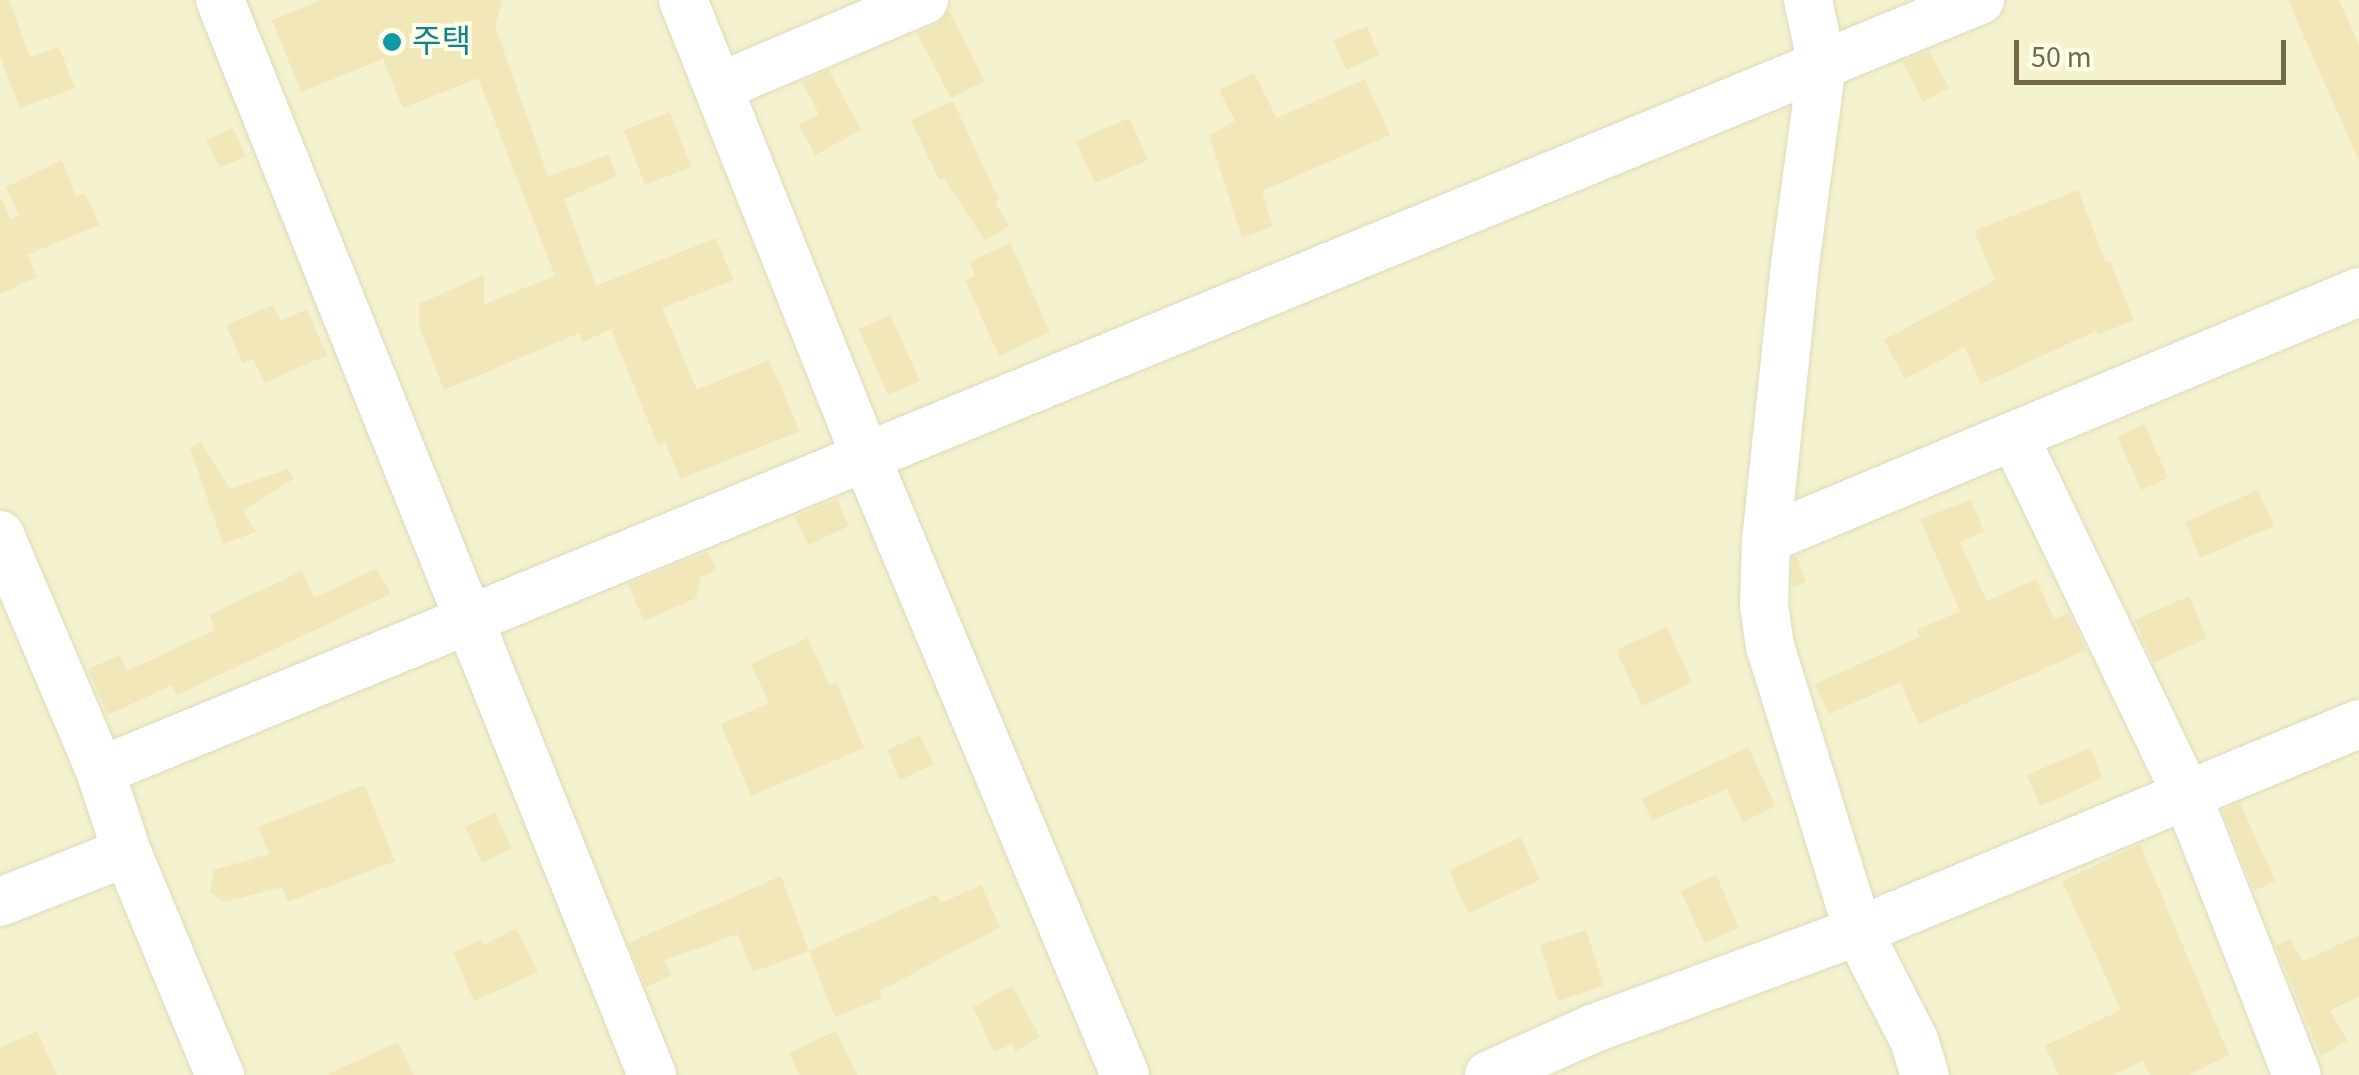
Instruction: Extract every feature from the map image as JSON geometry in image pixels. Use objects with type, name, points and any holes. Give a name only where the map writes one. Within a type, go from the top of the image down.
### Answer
[{"type":"street","points":[[220,0],[465,620],[652,1075]]},
{"type":"street","points":[[683,0],[865,456],[1125,1075]]},
{"type":"street","points":[[720,88],[924,0]]},
{"type":"street","points":[[1808,0],[1822,65],[1794,266],[1766,539],[1764,604],[1770,646],[1858,931],[1914,1040],[1925,1075]]},
{"type":"street","points":[[100,771],[1980,0]]},
{"type":"street","points":[[1766,539],[2359,292]]},
{"type":"street","points":[[2014,436],[2187,795],[2297,1075]]},
{"type":"street","points":[[0,535],[100,771],[127,852],[220,1075]]},
{"type":"street","points":[[1489,1075],[1592,1029],[1858,931],[2359,724]]},
{"type":"street","points":[[0,902],[127,852]]},
{"type":"shaded area","points":[[0,0],[2359,0],[2359,1075],[0,1075]]},
{"type":"building","points":[[0,0],[9,0],[30,57],[59,47],[75,88],[20,108],[0,56]]},
{"type":"building","points":[[322,0],[503,0],[495,26],[548,176],[609,155],[617,176],[564,199],[596,286],[716,238],[733,280],[662,308],[697,390],[769,360],[800,431],[680,479],[665,442],[658,445],[611,329],[583,342],[579,333],[444,390],[419,326],[419,304],[484,275],[484,304],[555,276],[478,78],[403,108],[383,59],[301,92],[272,20]]},
{"type":"building","points":[[2288,0],[2339,0],[2359,45],[2359,161]]},
{"type":"building","points":[[949,10],[985,81],[951,98],[917,33],[936,25]]},
{"type":"building","points":[[1367,26],[1379,55],[1346,70],[1333,40]]},
{"type":"building","points":[[1929,51],[1949,88],[1923,102],[1902,62]]},
{"type":"building","points":[[829,70],[861,130],[815,155],[799,125],[819,114],[802,82]]},
{"type":"building","points":[[1254,73],[1277,118],[1365,79],[1390,135],[1262,191],[1273,227],[1242,237],[1209,135],[1235,121],[1219,90]]},
{"type":"building","points":[[953,101],[1009,226],[985,241],[944,178],[939,180],[911,120]]},
{"type":"building","points":[[670,112],[691,167],[645,185],[624,130]]},
{"type":"building","points":[[1129,118],[1148,160],[1095,183],[1076,141]]},
{"type":"building","points":[[233,128],[246,156],[220,168],[206,140]]},
{"type":"building","points":[[62,160],[76,197],[85,193],[99,225],[27,255],[37,277],[0,294],[0,197],[11,219],[19,215],[6,187]]},
{"type":"building","points":[[2078,190],[2106,263],[2110,262],[2134,320],[2098,335],[2096,331],[1981,384],[1965,347],[1905,379],[1884,340],[1995,280],[1974,231]]},
{"type":"building","points":[[1010,243],[1050,332],[999,356],[965,280],[975,276],[969,262]]},
{"type":"building","points":[[273,305],[281,321],[307,309],[327,355],[264,383],[253,359],[243,363],[226,325]]},
{"type":"building","points":[[890,315],[920,381],[888,395],[859,329]]},
{"type":"building","points":[[2144,424],[2168,478],[2141,490],[2117,437]]},
{"type":"building","points":[[201,442],[230,489],[288,469],[293,479],[243,511],[256,532],[223,544],[190,448]]},
{"type":"building","points":[[2258,490],[2274,526],[2200,558],[2185,522]]},
{"type":"building","points":[[837,499],[849,526],[808,545],[795,517]]},
{"type":"building","points":[[1971,500],[1984,531],[1960,542],[1987,601],[2036,579],[2054,619],[2069,613],[2086,650],[1919,724],[1900,682],[1829,714],[1815,684],[1920,637],[1917,630],[1960,611],[1920,519]]},
{"type":"building","points":[[708,552],[716,569],[701,577],[696,598],[644,621],[628,584]]},
{"type":"building","points":[[1797,556],[1806,582],[1792,587],[1793,558]]},
{"type":"building","points":[[376,569],[391,594],[177,695],[172,685],[108,715],[88,669],[120,655],[127,671],[215,630],[209,615],[302,571],[314,598]]},
{"type":"building","points":[[2189,596],[2207,638],[2154,663],[2135,620]]},
{"type":"building","points":[[1667,627],[1692,682],[1642,706],[1616,650]]},
{"type":"building","points":[[808,638],[829,685],[836,682],[864,748],[751,796],[721,724],[769,703],[751,664]]},
{"type":"building","points":[[920,735],[934,764],[900,780],[887,750]]},
{"type":"building","points":[[1748,747],[1776,806],[1743,822],[1727,789],[1652,820],[1642,799]]},
{"type":"building","points":[[2090,748],[2103,778],[2040,806],[2027,775]]},
{"type":"building","points":[[365,785],[395,861],[288,902],[282,887],[224,902],[210,892],[214,870],[269,854],[258,827]]},
{"type":"building","points":[[2240,803],[2275,881],[2254,891],[2222,810]]},
{"type":"building","points":[[495,812],[512,848],[482,863],[465,827]]},
{"type":"building","points":[[1521,837],[1540,880],[1468,913],[1449,870]]},
{"type":"building","points":[[2140,844],[2229,1055],[2188,1075],[2150,1075],[2143,1061],[2113,1075],[2059,1075],[2045,1046],[2121,1010],[2062,881]]},
{"type":"building","points":[[1716,875],[1739,928],[1704,943],[1681,891]]},
{"type":"building","points":[[781,876],[809,951],[753,972],[738,934],[664,960],[671,976],[646,987],[628,943]]},
{"type":"building","points":[[981,885],[1000,927],[880,991],[882,998],[835,1017],[809,951],[937,894],[941,903]]},
{"type":"building","points":[[516,928],[538,972],[474,1001],[453,952],[482,940],[484,945]]},
{"type":"building","points":[[1586,930],[1604,986],[1558,1001],[1540,945]]},
{"type":"building","points":[[2359,935],[2359,997],[2330,1010],[2347,1041],[2321,1056],[2276,946],[2290,939],[2303,962]]},
{"type":"building","points":[[1012,986],[1040,1037],[1015,1051],[1012,1044],[994,1052],[973,1007]]},
{"type":"building","points":[[37,1031],[57,1075],[0,1075],[0,1048]]},
{"type":"building","points":[[836,1031],[857,1075],[800,1075],[789,1053]]},
{"type":"building","points":[[398,1042],[414,1075],[326,1075]]},
{"type":"place","name":"주택","points":[[392,42]]}]
